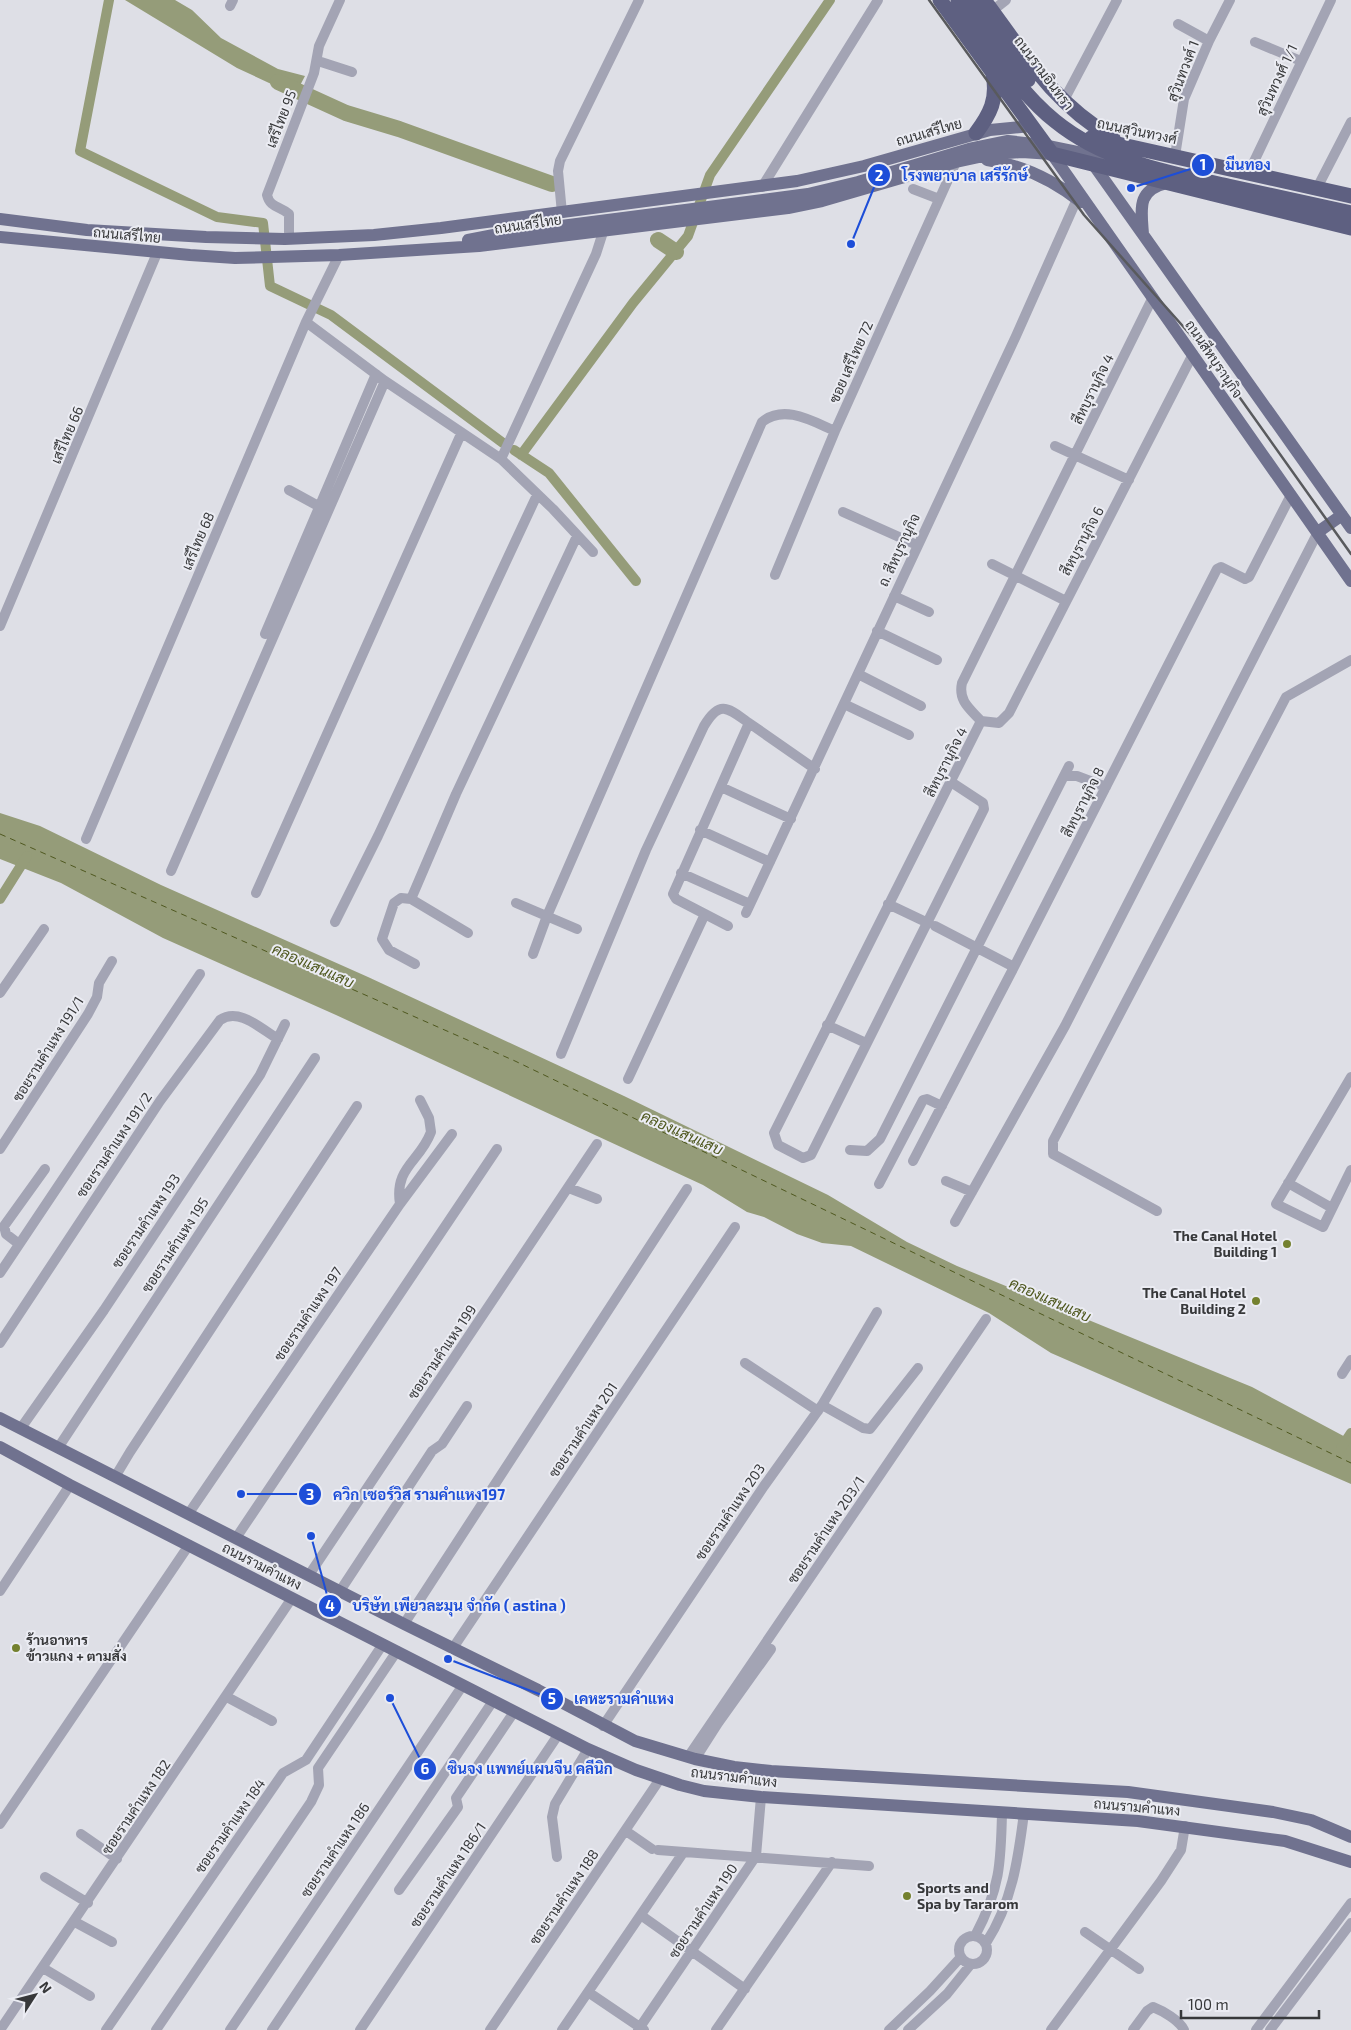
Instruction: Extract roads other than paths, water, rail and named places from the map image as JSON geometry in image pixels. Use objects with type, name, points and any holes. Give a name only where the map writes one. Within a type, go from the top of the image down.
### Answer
[{"type":"highway","name":"ถนนรามอินทรา","points":[[971,0],[1029,81],[1093,164]]},
{"type":"highway","points":[[950,2],[992,72],[1052,154],[1351,228]]},
{"type":"highway","points":[[950,2],[1042,109],[1074,135],[1138,165],[1351,213]]},
{"type":"highway","points":[[988,6],[1042,80],[1063,102],[1090,124],[1124,145]]},
{"type":"highway","points":[[976,133],[987,119],[994,103],[995,86],[992,72]]},
{"type":"highway","name":"ถนนสุวินทวงศ์","points":[[1032,126],[1233,168],[1351,196]]},
{"type":"highway","points":[[1145,150],[1134,151],[1131,160],[1135,167],[1148,178]]},
{"type":"highway","points":[[1233,168],[1221,169],[1218,172],[1218,179],[1224,190],[1234,200]]},
{"type":"main road","name":"ถนนเสรีไทย","points":[[0,219],[97,231],[257,239],[402,232],[762,187],[844,170],[976,133],[1003,128],[1032,126]]},
{"type":"main road","points":[[442,248],[499,234],[671,217],[815,193],[968,149],[1008,141],[1043,145],[1138,165]]},
{"type":"main road","name":"ถนนเสรีไทย","points":[[0,237],[157,253],[257,257],[339,255],[479,246],[604,230],[671,217],[707,217],[803,206],[975,158],[1007,152],[1052,154]]},
{"type":"main road","name":"ถนนสีหบุรานุกิจ","points":[[1052,154],[1154,297],[1351,581]]},
{"type":"main road","points":[[975,158],[1021,167],[1051,181],[1091,210]]},
{"type":"main road","name":"ถนนสีหบุรานุกิจ","points":[[1093,164],[1351,528]]},
{"type":"main road","points":[[844,170],[853,181],[849,193]]},
{"type":"main road","points":[[1143,234],[1141,210],[1144,197],[1150,189],[1167,183]]},
{"type":"main road","points":[[1318,532],[1342,515]]},
{"type":"main road","name":"ถนนรามคำแหง","points":[[0,1418],[115,1478],[189,1513],[404,1624],[538,1690],[634,1741],[691,1758],[734,1768],[1128,1792],[1248,1808],[1311,1820],[1351,1837]]},
{"type":"main road","name":"ถนนรามคำแหง","points":[[0,1423],[21,1428]]},
{"type":"main road","name":"ถนนรามคำแหง","points":[[1,1451],[588,1749],[660,1779],[704,1791],[761,1797],[1138,1820],[1268,1838],[1316,1849],[1351,1862]]},
{"type":"main road","points":[[1311,1820],[1351,1828]]},
{"type":"main road","points":[[1316,1849],[1351,1870]]},
{"type":"street","name":"เสรีไทย 95","points":[[287,239],[289,214],[269,202],[267,195],[314,73],[318,61],[319,46],[340,0]]},
{"type":"street","points":[[562,213],[558,171],[560,161],[639,0]]},
{"type":"street","points":[[762,187],[878,0]]},
{"type":"street","points":[[988,6],[1006,0]]},
{"type":"street","points":[[1063,102],[1117,0]]},
{"type":"street","name":"สุวินทวงศ์ 1","points":[[1175,156],[1184,99],[1209,41],[1230,0]]},
{"type":"street","name":"สุวินทวงศ์ 1/1","points":[[1250,172],[1331,0]]},
{"type":"street","points":[[1178,24],[1209,41]]},
{"type":"street","points":[[1255,42],[1301,61]]},
{"type":"street","points":[[318,61],[352,72]]},
{"type":"street","points":[[1317,188],[1351,122]]},
{"type":"street","name":"ซอย เสรีไทย 72","points":[[775,574],[835,431],[956,162]]},
{"type":"street","points":[[913,189],[940,198]]},
{"type":"street","name":"ถ. สีหบุรานุกิจ","points":[[681,873],[748,908],[815,769],[877,631],[1016,336],[1077,199]]},
{"type":"street","points":[[501,460],[596,254],[604,230]]},
{"type":"street","name":"เสรีไทย 66","points":[[0,626],[157,253]]},
{"type":"street","name":"เสรีไทย 68","points":[[86,838],[307,320],[339,255]]},
{"type":"street","name":"สีหบุรานุกิจ 4","points":[[866,1043],[812,1155],[804,1158],[778,1145],[774,1133],[888,904],[982,722],[964,703],[960,692],[962,683],[1154,297]]},
{"type":"street","points":[[307,320],[385,381],[501,460],[593,552]]},
{"type":"street","name":"สีหบุรานุกิจ 6","points":[[982,722],[1000,723],[1008,713],[1193,354]]},
{"type":"street","points":[[265,634],[376,374]]},
{"type":"street","points":[[171,871],[385,381]]},
{"type":"street","points":[[533,954],[546,916],[762,422],[769,416],[794,414],[835,431]]},
{"type":"street","points":[[256,893],[461,434]]},
{"type":"street","points":[[1055,446],[1129,480]]},
{"type":"street","points":[[289,490],[320,507]]},
{"type":"street","points":[[335,922],[378,836],[537,495]]},
{"type":"street","name":"สีหบุรานุกิจ 8","points":[[913,1161],[1217,569],[1221,567],[1245,579],[1249,577],[1290,495]]},
{"type":"street","points":[[843,512],[917,545]]},
{"type":"street","points":[[955,1222],[1024,1101],[1100,959],[1318,532]]},
{"type":"street","points":[[411,899],[456,794],[577,536]]},
{"type":"street","points":[[992,564],[1066,601]]},
{"type":"street","points":[[894,596],[929,612]]},
{"type":"street","points":[[877,631],[937,660]]},
{"type":"street","points":[[1157,1211],[1054,1154],[1052,1141],[1286,697],[1350,662]]},
{"type":"street","points":[[858,674],[921,706]]},
{"type":"street","points":[[844,704],[909,735]]},
{"type":"street","points":[[561,1054],[646,850],[711,713],[722,708],[729,709],[815,769]]},
{"type":"street","points":[[728,926],[674,897],[674,890],[750,724]]},
{"type":"street","points":[[850,1150],[867,1151],[880,1138],[1067,771],[1106,786]]},
{"type":"street","points":[[827,1025],[866,1043],[932,925],[984,810],[983,803],[951,782]]},
{"type":"street","points":[[721,787],[791,819]]},
{"type":"street","points":[[700,830],[770,862]]},
{"type":"street","points":[[415,964],[389,950],[382,939],[394,903],[401,898],[411,899],[468,932]]},
{"type":"street","points":[[516,903],[576,929]]},
{"type":"street","points":[[888,904],[978,947],[1014,967]]},
{"type":"street","points":[[628,1079],[705,914]]},
{"type":"street","points":[[0,993],[44,929]]},
{"type":"street","name":"ซอยรามคำแหง 191/1","points":[[0,1149],[88,1014],[97,997],[99,983],[112,961]]},
{"type":"street","points":[[0,1274],[200,974]]},
{"type":"street","name":"ซอยรามคำแหง 191/2","points":[[0,1343],[160,1101],[215,1025],[226,1016],[236,1015],[278,1039]]},
{"type":"street","name":"ซอยรามคำแหง 193","points":[[21,1428],[104,1310],[260,1075],[285,1024]]},
{"type":"street","name":"ซอยรามคำแหง 195","points":[[58,1448],[315,1058]]},
{"type":"street","points":[[1351,1077],[1276,1204],[1323,1227],[1351,1170]]},
{"type":"street","points":[[400,1204],[398,1191],[400,1179],[429,1139],[431,1132],[429,1118],[420,1100]]},
{"type":"street","points":[[879,1184],[923,1100],[942,1106]]},
{"type":"street","points":[[115,1478],[130,1452],[357,1106]]},
{"type":"street","name":"ซอยรามคำแหง 197","points":[[189,1513],[400,1204],[452,1134]]},
{"type":"street","name":"ซอยรามคำแหง 199","points":[[309,1574],[597,1144]]},
{"type":"street","points":[[236,1538],[497,1149]]},
{"type":"street","points":[[19,1244],[6,1234],[4,1226],[45,1169]]},
{"type":"street","points":[[946,1181],[972,1192]]},
{"type":"street","points":[[1288,1183],[1332,1208]]},
{"type":"street","points":[[569,1188],[597,1199]]},
{"type":"street","points":[[404,1624],[687,1189]]},
{"type":"street","name":"ซอยรามคำแหง 201","points":[[453,1648],[735,1227]]},
{"type":"street","name":"ซอยรามคำแหง 203","points":[[603,1726],[764,1486],[820,1408],[877,1312]]},
{"type":"street","name":"ซอยรามคำแหง 203/1","points":[[691,1758],[714,1721],[986,1319]]},
{"type":"street","points":[[1342,1374],[1351,1360]]},
{"type":"street","points":[[744,1363],[820,1408],[863,1428],[870,1429],[918,1368]]},
{"type":"street","points":[[340,1591],[432,1451],[442,1444],[467,1406]]},
{"type":"street","points":[[0,1591],[70,1485]]},
{"type":"street","points":[[0,1824],[189,1545]]},
{"type":"street","name":"ซอยรามคำแหง 182","points":[[0,2030],[88,1903],[292,1598]]},
{"type":"street","name":"ซอยรามคำแหง 184","points":[[106,2030],[283,1773],[306,1760],[383,1644]]},
{"type":"street","name":"ซอยรามคำแหง 203/1","points":[[714,1721],[771,1649]]},
{"type":"street","points":[[156,2030],[311,1802],[319,1785],[318,1768],[397,1651]]},
{"type":"street","name":"ซอยรามคำแหง 186","points":[[230,2030],[463,1686]]},
{"type":"street","points":[[227,1696],[272,1721]]},
{"type":"street","points":[[272,2030],[492,1701]]},
{"type":"street","points":[[344,1705],[356,1713]]},
{"type":"street","points":[[399,1890],[458,1807],[456,1798],[514,1712]]},
{"type":"street","name":"ซอยรามคำแหง 186/1","points":[[360,2030],[558,1734]]},
{"type":"street","points":[[557,1857],[552,1830],[555,1804],[588,1749]]},
{"type":"street","points":[[306,1760],[318,1768]]},
{"type":"street","name":"ซอยรามคำแหง 188","points":[[490,2030],[660,1779]]},
{"type":"street","name":"ซอยรามคำแหง 190","points":[[641,2029],[756,1856],[761,1797]]},
{"type":"street","points":[[975,1936],[991,1906],[1001,1864],[1002,1812]]},
{"type":"street","points":[[908,2030],[947,1994],[971,1964],[984,1960],[987,1952],[986,1943],[1003,1912],[1016,1874],[1024,1813]]},
{"type":"street","points":[[1051,2030],[1181,1850],[1185,1826]]},
{"type":"street","points":[[626,1831],[655,1850],[756,1856],[869,1866]]},
{"type":"street","points":[[81,1834],[117,1859]]},
{"type":"street","points":[[562,2030],[642,1916],[683,1853]]},
{"type":"street","points":[[716,2030],[832,1862]]},
{"type":"street","points":[[45,1877],[88,1903]]},
{"type":"street","points":[[1256,2030],[1351,1903]]},
{"type":"street","points":[[991,1906],[1003,1912]]},
{"type":"street","points":[[642,1916],[746,1989]]},
{"type":"street","points":[[75,1922],[112,1942]]},
{"type":"street","points":[[1270,2030],[1351,1923]]},
{"type":"street","points":[[1085,1932],[1139,1969]]},
{"type":"street","points":[[889,2030],[930,1991],[961,1956],[960,1944],[966,1937],[975,1936],[986,1943]]},
{"type":"street","points":[[961,1956],[971,1964]]},
{"type":"street","points":[[43,1968],[90,1996]]},
{"type":"street","points":[[588,1992],[641,2029]]},
{"type":"street","points":[[1133,2030],[1147,2011],[1153,2007],[1181,2025],[1184,2030]]},
{"type":"water","points":[[125,0],[175,0],[192,10],[221,38],[278,69],[305,76],[295,95],[237,68]]},
{"type":"water","name":"คลองแสนแสบ","points":[[0,813],[40,826],[161,885],[368,977],[624,1096],[828,1195],[907,1242],[957,1266],[1252,1387],[1351,1440],[1351,1484],[1051,1353],[989,1313],[851,1246],[822,1243],[797,1234],[764,1217],[747,1212],[703,1185],[336,1015],[163,938],[61,883],[0,859]]},
{"type":"waterway","points":[[109,0],[80,151],[217,217],[263,223],[270,286],[331,315],[503,443]]},
{"type":"waterway","points":[[521,455],[633,303],[688,236],[710,175],[830,0]]},
{"type":"waterway","points":[[278,82],[346,113],[399,129],[552,184]]},
{"type":"waterway","points":[[658,240],[676,252]]},
{"type":"waterway","points":[[514,450],[549,473],[636,581]]},
{"type":"waterway","points":[[0,899],[27,856]]},
{"type":"waterway","points":[[1341,1448],[1351,1433]]},
{"type":"railway","points":[[929,0],[1084,215],[1213,360],[1351,554]]},
{"type":"place","name":"มีนทอง","points":[[1131,188]]},
{"type":"place","name":"โรงพยาบาล เสรีรักษ์","points":[[851,244]]},
{"type":"place","name":"The Canal Hotel Building 1","points":[[1287,1244]]},
{"type":"place","name":"The Canal Hotel Building 2","points":[[1256,1301]]},
{"type":"place","name":"ควิก เซอร์วิส รามคำแหง197","points":[[241,1494]]},
{"type":"place","name":"บริษัท เพียวละมุน จำกัด ( astina )","points":[[311,1536]]},
{"type":"place","name":"ร้านอาหาร ข้าวแกง + ตามสั่ง","points":[[16,1648]]},
{"type":"place","name":"เคหะรามคำแหง","points":[[448,1659]]},
{"type":"place","name":"ซินจง แพทย์แผนจีน คลีนิก","points":[[390,1698]]},
{"type":"place","name":"Sports and Spa by Tararom","points":[[907,1896]]}]
